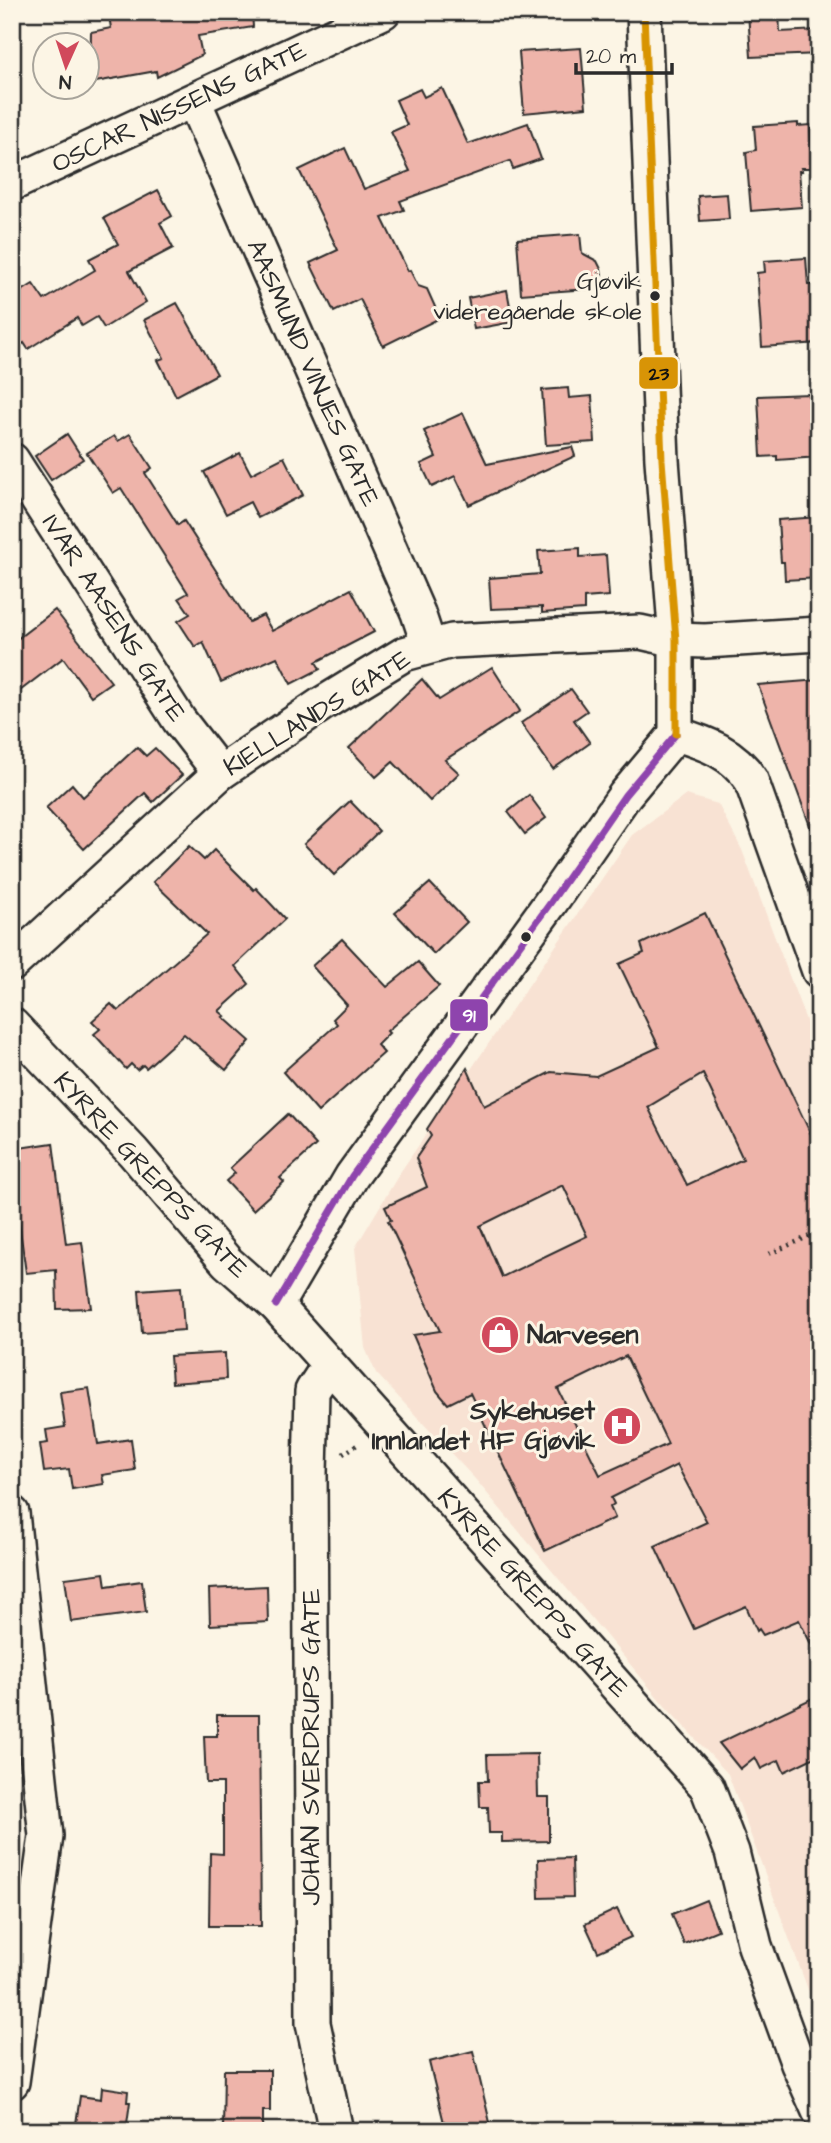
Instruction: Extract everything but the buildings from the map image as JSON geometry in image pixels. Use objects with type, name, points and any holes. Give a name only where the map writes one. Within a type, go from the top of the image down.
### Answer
[{"type":"street","name":"OSCAR NISSENS GATE","points":[[12,184],[383,12]]},
{"type":"street","points":[[276,1306],[352,1176],[551,902],[625,795],[676,734],[676,640],[662,460],[644,12]]},
{"type":"street","name":"AASMUND VINJES GATE","points":[[194,101],[418,613],[429,646]]},
{"type":"street","name":"IVAR AASENS GATE","points":[[12,460],[179,720],[220,773]]},
{"type":"street","name":"KIELLANDS GATE","points":[[12,964],[220,773],[322,704],[404,654],[452,641],[640,632],[676,640],[819,634]]},
{"type":"street","points":[[676,734],[705,743],[741,765],[751,780],[819,971]]},
{"type":"street","name":"KYRRE GREPPS GATE","points":[[12,1025],[133,1153],[227,1262],[276,1306],[707,1787],[732,1852],[755,1946],[798,2064],[819,2111]]},
{"type":"street","name":"JOHAN SVERDRUPS GATE","points":[[329,1365],[312,1391],[312,2009],[336,2131]]},
{"type":"street","points":[[12,1513],[46,1836],[12,2082]]},
{"type":"path","points":[[769,1254],[819,1233]]},
{"type":"shaded area","name":"Sykehuset Innlandet HF Gjøvik","points":[[686,795],[718,804],[742,850],[819,1055],[819,2019],[728,1774],[665,1706],[476,1480],[376,1373],[365,1348],[355,1248],[401,1171],[632,835]]},
{"type":"transit line","name":"23","points":[[644,12],[662,460],[676,640],[676,734]]},
{"type":"transit line","name":"91","points":[[276,1305],[352,1176],[551,902],[625,795],[676,734]]},
{"type":"place","name":"Gjøvik videregående skole","points":[[655,296]]},
{"type":"place","name":"Narvesen","points":[[500,1335]]},
{"type":"place","name":"Sykehuset Innlandet HF Gjøvik","points":[[622,1426]]}]
